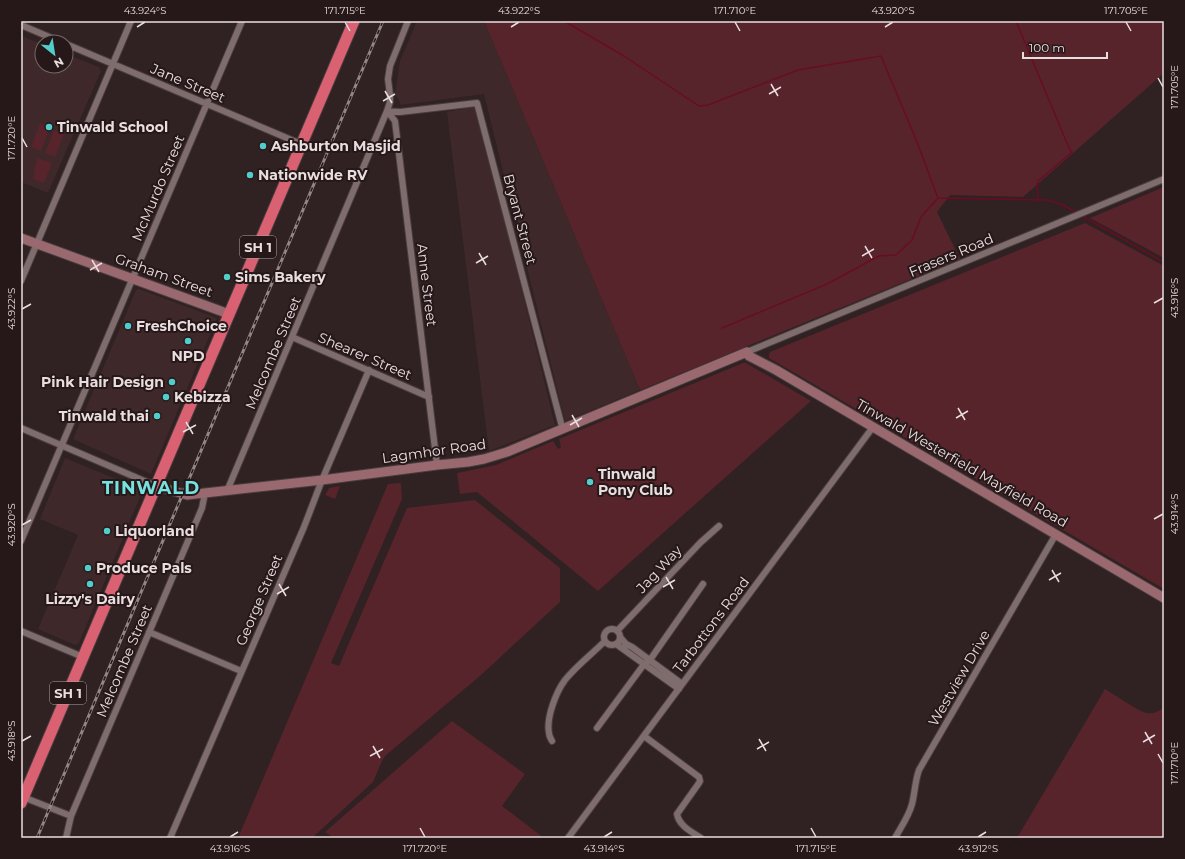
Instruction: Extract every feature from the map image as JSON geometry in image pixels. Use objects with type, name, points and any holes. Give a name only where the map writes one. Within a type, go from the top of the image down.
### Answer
[{"type":"highway","name":"SH 1","points":[[22,800],[354,21]]},
{"type":"street","points":[[21,281],[131,21]]},
{"type":"street","name":"McMurdo Street","points":[[21,541],[242,21]]},
{"type":"street","name":"Melcombe Street","points":[[227,491],[387,111],[390,102],[388,79],[390,66],[408,21]]},
{"type":"street","points":[[21,25],[42,34]]},
{"type":"street","name":"Jane Street","points":[[74,48],[301,144]]},
{"type":"street","name":"Bryant Street","points":[[387,111],[400,112],[477,103],[563,428]]},
{"type":"street","name":"Anne Street","points":[[387,111],[395,121],[437,465]]},
{"type":"street","name":"Frasers Road","points":[[747,352],[1164,179]]},
{"type":"street","name":"Graham Street","points":[[21,238],[229,314]]},
{"type":"street","name":"Shearer Street","points":[[292,337],[429,396]]},
{"type":"street","name":"Lagmhor Road","points":[[156,486],[187,495],[468,462],[495,456],[747,352]]},
{"type":"street","name":"Tinwald Westerfield Mayfield Road","points":[[747,352],[749,356],[776,370],[1164,598]]},
{"type":"street","name":"George Street","points":[[170,838],[304,527],[322,480],[369,370]]},
{"type":"street","name":"Tarbottons Road","points":[[568,838],[873,427]]},
{"type":"street","points":[[21,428],[156,486]]},
{"type":"street","name":"Melcombe Street","points":[[66,838],[71,816],[202,508],[205,493]]},
{"type":"street","name":"Jag Way","points":[[619,634],[700,542],[719,526]]},
{"type":"street","name":"Westview Drive","points":[[895,838],[908,816],[912,804],[916,779],[920,770],[1056,534]]},
{"type":"street","points":[[597,728],[652,657],[703,584]]},
{"type":"street","points":[[619,634],[620,640],[616,644],[610,645],[604,638],[607,631],[614,629],[619,634],[626,644],[647,662],[681,687]]},
{"type":"street","points":[[21,631],[83,657]]},
{"type":"street","points":[[150,632],[241,671]]},
{"type":"street","points":[[552,741],[548,726],[551,710],[558,690],[575,669],[606,641]]},
{"type":"street","points":[[616,644],[647,662]]},
{"type":"street","points":[[644,736],[700,777],[699,783],[677,814],[678,819],[682,824],[701,838]]},
{"type":"street","points":[[22,800],[71,816]]},
{"type":"shaded area","points":[[417,21],[484,21],[640,390],[565,421],[484,94],[401,105],[395,94],[400,61]]},
{"type":"shaded area","points":[[484,21],[1164,21],[1164,73],[1023,197],[950,195],[937,212],[960,259],[640,390]]},
{"type":"shaded area","name":"Tinwald School","points":[[24,37],[34,41],[34,74],[74,74],[74,57],[99,67],[101,71],[48,193],[21,182],[21,43]]},
{"type":"shaded area","points":[[471,107],[477,108],[555,425],[489,451],[447,112]]},
{"type":"shaded area","points":[[40,123],[50,127],[41,151],[31,147]]},
{"type":"shaded area","points":[[54,130],[64,134],[55,157],[45,153]]},
{"type":"shaded area","points":[[38,158],[52,163],[44,183],[33,179],[35,172],[33,171]]},
{"type":"shaded area","points":[[1164,187],[1164,258],[1090,218]]},
{"type":"shaded area","points":[[1085,223],[1164,266],[1164,589],[769,358],[770,352]]},
{"type":"shaded area","points":[[139,289],[217,318],[151,474],[73,439],[136,290]]},
{"type":"shaded area","name":"Tinwald Pony Club","points":[[746,363],[811,401],[598,591],[477,492],[460,494],[457,473],[496,465],[553,441],[558,449],[561,447],[559,439]]},
{"type":"shaded area","points":[[65,458],[143,490],[79,643],[75,645],[38,629],[78,535],[40,519]]},
{"type":"shaded area","points":[[401,483],[402,499],[331,663],[339,666],[407,508],[475,500],[560,568],[560,602],[481,675],[385,756],[373,782],[312,838],[238,838],[388,484]]},
{"type":"shaded area","points":[[340,486],[335,499],[325,495],[329,488]]},
{"type":"shaded area","points":[[1105,689],[1144,712],[1154,713],[1164,707],[1164,838],[1017,838]]},
{"type":"shaded area","points":[[452,721],[525,774],[502,806],[544,838],[334,838],[325,832]]},
{"type":"waterway","points":[[564,21],[624,56],[699,106],[708,105],[798,70],[881,56],[917,142],[938,198],[1046,200],[1061,204],[1074,211]]},
{"type":"waterway","points":[[1016,21],[1072,152],[1038,181],[1038,200]]},
{"type":"waterway","points":[[722,328],[827,284],[879,256],[896,255],[912,240],[921,217],[938,198]]},
{"type":"waterway","points":[[1084,217],[1164,262]]},
{"type":"railway","points":[[37,838],[383,21]]},
{"type":"place","name":"Tinwald School","points":[[49,127]]},
{"type":"place","name":"Ashburton Masjid","points":[[263,146]]},
{"type":"place","name":"Nationwide RV","points":[[250,175]]},
{"type":"place","name":"Sims Bakery","points":[[227,277]]},
{"type":"place","name":"FreshChoice","points":[[128,326]]},
{"type":"place","name":"NPD","points":[[188,341]]},
{"type":"place","name":"Pink Hair Design","points":[[172,382]]},
{"type":"place","name":"Kebizza","points":[[166,397]]},
{"type":"place","name":"Tinwald thai","points":[[157,416]]},
{"type":"place","name":"Tinwald Pony Club","points":[[590,482]]},
{"type":"place","name":"Liquorland","points":[[107,531]]},
{"type":"place","name":"Produce Pals","points":[[88,568]]},
{"type":"place","name":"Lizzy's Dairy","points":[[90,584]]},
{"type":"district","name":"TINWALD","points":[[151,488]]}]
